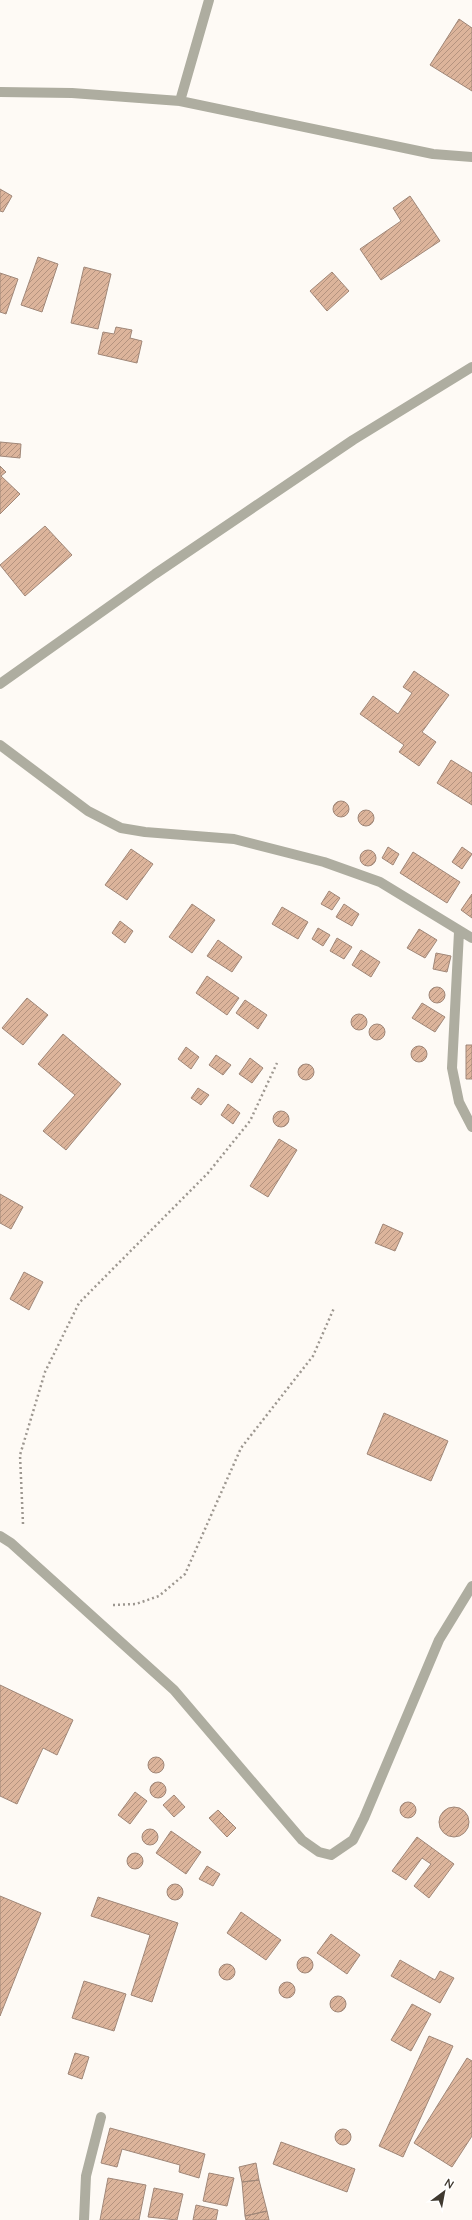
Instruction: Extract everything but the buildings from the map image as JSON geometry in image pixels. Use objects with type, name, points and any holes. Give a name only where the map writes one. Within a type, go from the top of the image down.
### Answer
[{"type":"street","points":[[180,101],[209,0]]},
{"type":"street","points":[[0,92],[72,94],[180,101],[433,154],[470,160]]},
{"type":"street","points":[[0,684],[155,574],[346,444],[472,367]]},
{"type":"street","points":[[0,745],[88,811],[121,828],[145,832],[234,839],[324,862],[380,882],[459,932],[472,938]]},
{"type":"street","points":[[459,932],[452,1068],[458,1102],[472,1127]]},
{"type":"street","points":[[0,1536],[24,1555],[174,1690],[302,1840],[319,1852],[331,1855],[353,1840],[364,1818],[439,1640],[472,1586]]},
{"type":"street","points":[[84,2220],[86,2176],[101,2117]]},
{"type":"path","points":[[24,1555],[20,1455],[45,1372],[79,1303],[208,1173],[250,1121],[277,1063]]},
{"type":"path","points":[[81,1606],[136,1604],[159,1596],[185,1574],[241,1448],[314,1356],[334,1308]]}]
